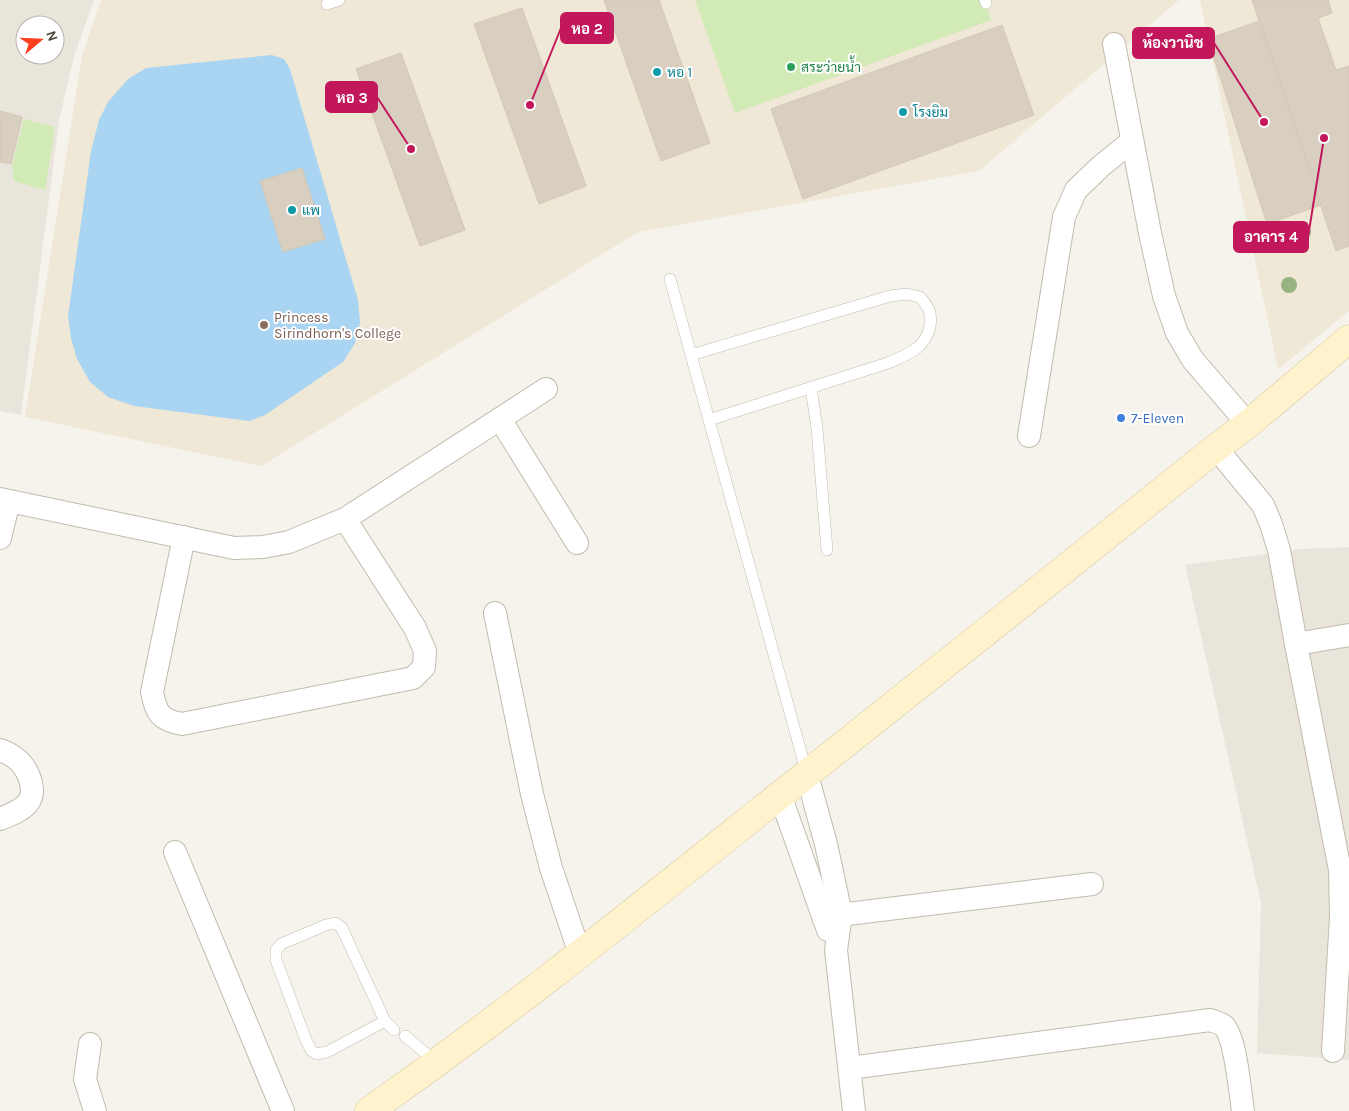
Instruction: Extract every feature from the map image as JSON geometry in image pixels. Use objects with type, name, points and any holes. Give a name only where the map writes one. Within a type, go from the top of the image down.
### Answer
[{"type":"main road","points":[[369,1111],[437,1063],[580,954],[1248,424],[1349,339]]},
{"type":"street","points":[[1114,44],[1150,233],[1164,296],[1177,333],[1193,360],[1248,424]]},
{"type":"street","points":[[1029,436],[1064,217],[1076,190],[1101,166],[1132,141]]},
{"type":"street","points":[[0,538],[5,500],[234,548],[262,547],[288,542],[346,519],[546,389]]},
{"type":"street","points":[[500,419],[576,543]]},
{"type":"street","points":[[1216,448],[1262,505],[1271,524],[1279,550],[1340,870],[1342,917],[1333,1051]]},
{"type":"street","points":[[184,538],[152,692],[160,714],[170,722],[182,724],[413,678],[424,668],[425,651],[415,628],[346,519]]},
{"type":"street","points":[[495,613],[532,794],[551,868],[580,954]]},
{"type":"street","points":[[1296,644],[1349,635]]},
{"type":"street","points":[[0,750],[15,758],[25,767],[33,790],[28,802],[16,812],[0,819]]},
{"type":"street","points":[[807,775],[826,844],[854,1111]]},
{"type":"street","points":[[780,796],[832,915]]},
{"type":"street","points":[[175,852],[283,1111]]},
{"type":"street","points":[[832,915],[1092,884]]},
{"type":"street","points":[[850,1068],[1210,1020],[1222,1024],[1230,1034],[1243,1111]]},
{"type":"street","points":[[90,1044],[85,1079],[95,1111]]},
{"type":"lane","points":[[327,4],[339,0]]},
{"type":"lane","points":[[670,279],[807,775]]},
{"type":"lane","points":[[691,354],[890,296],[908,294],[920,297],[929,309],[931,321],[928,333],[920,346],[907,355],[888,363],[709,420]]},
{"type":"lane","points":[[811,388],[817,428],[827,550]]},
{"type":"lane","points":[[335,923],[342,928],[389,1025],[328,1052],[316,1054],[311,1050],[306,1040],[276,960],[276,950],[282,944],[335,923]]},
{"type":"lane","points":[[405,1036],[437,1063]]},
{"type":"shaded area","points":[[0,0],[94,0],[74,56],[59,121],[21,415],[0,411]]},
{"type":"shaded area","name":"Princess Sirindhorn's College","points":[[101,0],[1179,0],[979,171],[638,232],[261,466],[25,417],[82,56]]},
{"type":"shaded area","points":[[1200,0],[1349,0],[1349,311],[1278,369]]},
{"type":"shaded area","points":[[1349,547],[1349,1060],[1257,1053],[1261,903],[1185,565],[1301,549]]},
{"type":"green space","name":"สระว่ายน้ำ","points":[[695,0],[984,0],[991,20],[735,113]]},
{"type":"green space","points":[[24,119],[55,127],[45,190],[14,181],[12,165]]},
{"type":"water","points":[[272,55],[284,59],[290,69],[358,300],[360,323],[355,343],[343,362],[265,415],[249,421],[134,406],[108,397],[90,382],[77,359],[71,338],[68,316],[91,151],[99,120],[108,102],[128,79],[146,68]]},
{"type":"building","name":"หอ 1","points":[[604,0],[659,0],[710,143],[661,161]]},
{"type":"building","points":[[1252,0],[1328,0],[1332,13],[1318,18],[1336,70],[1349,66],[1349,246],[1336,251]]},
{"type":"building","points":[[522,8],[586,186],[539,204],[474,24]]},
{"type":"building","points":[[1259,21],[1321,205],[1267,224],[1208,39]]},
{"type":"building","name":"โรงยิม","points":[[1002,25],[1034,115],[803,199],[771,109]]},
{"type":"building","points":[[401,53],[465,230],[420,246],[356,69]]},
{"type":"building","points":[[0,111],[22,117],[11,164],[0,162]]},
{"type":"building","name":"แพ","points":[[302,168],[325,239],[283,252],[260,181]]},
{"type":"place","name":"สระว่ายน้ำ","points":[[791,67]]},
{"type":"place","name":"หอ 1","points":[[657,72]]},
{"type":"place","name":"หอ 2","points":[[530,105]]},
{"type":"place","name":"โรงยิม","points":[[903,112]]},
{"type":"place","name":"ห้องวานิช","points":[[1264,122]]},
{"type":"place","name":"อาคาร 4","points":[[1324,138]]},
{"type":"place","name":"หอ 3","points":[[411,149]]},
{"type":"place","name":"แพ","points":[[292,210]]},
{"type":"place","name":"Princess Sirindhorn's College","points":[[264,325]]},
{"type":"place","name":"7-Eleven","points":[[1121,418]]}]
